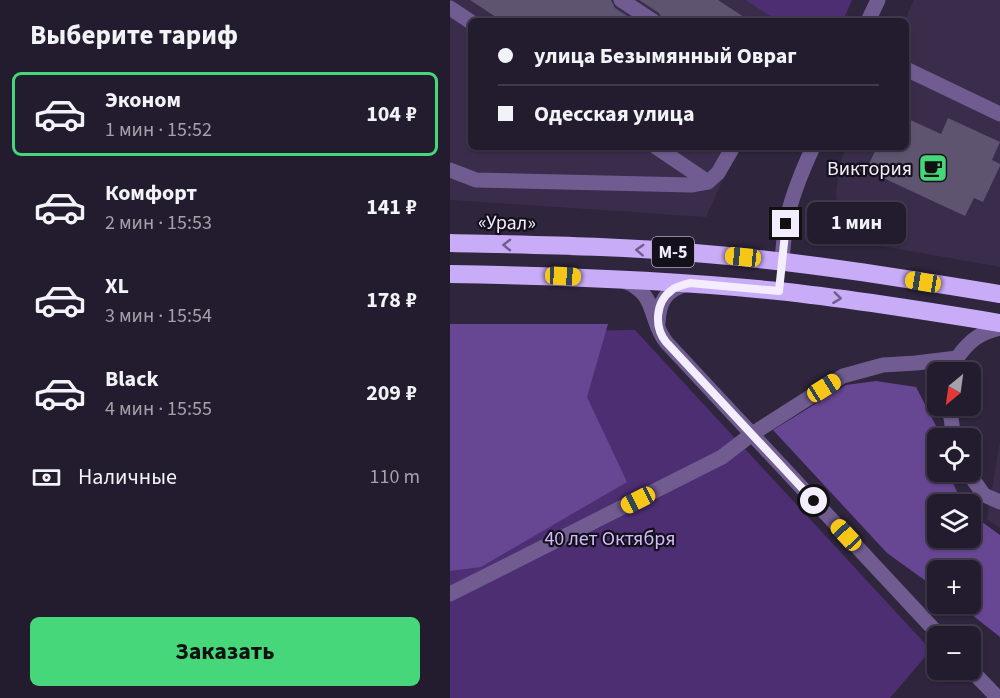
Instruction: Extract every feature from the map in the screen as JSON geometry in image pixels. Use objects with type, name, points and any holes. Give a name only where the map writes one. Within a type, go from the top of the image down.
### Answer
[{"type":"highway","name":"«Урал»","points":[[450,243],[564,246],[782,261]]},
{"type":"highway","points":[[779,291],[782,261]]},
{"type":"highway","name":"М-5","points":[[782,261],[1000,294]]},
{"type":"highway","name":"М-5","points":[[450,274],[618,278],[690,283],[779,291],[1000,323]]},
{"type":"street","points":[[621,0],[648,18]]},
{"type":"street","points":[[869,18],[878,0]]},
{"type":"street","points":[[450,8],[468,20]]},
{"type":"street","points":[[909,70],[1000,114]]},
{"type":"street","points":[[660,150],[708,182]]},
{"type":"street","points":[[450,170],[476,180],[691,184],[708,182],[718,172],[731,150]]},
{"type":"street","points":[[782,261],[790,205],[812,150]]},
{"type":"street","points":[[618,278],[639,289],[651,306],[661,336],[666,342],[931,626]]},
{"type":"street","points":[[657,326],[659,310],[666,295],[676,287],[690,283]]},
{"type":"street","points":[[952,316],[961,320],[969,336],[959,359]]},
{"type":"street","points":[[959,359],[972,340],[1000,328]]},
{"type":"street","points":[[450,594],[722,457],[752,434],[843,376],[883,365],[959,359]]},
{"type":"street","points":[[975,482],[984,495],[1000,502]]},
{"type":"street","points":[[981,680],[998,698]]},
{"type":"shaded area","points":[[450,0],[745,0],[770,16],[770,18],[468,18],[468,150],[737,150],[706,217],[450,200]]},
{"type":"shaded area","points":[[914,0],[1000,0],[1000,267],[854,241],[845,232],[837,204],[836,191],[840,163],[846,150],[909,150],[909,18],[905,18]]},
{"type":"shaded area","points":[[450,324],[608,324],[587,397],[627,482],[481,567],[450,571]]},
{"type":"shaded area","points":[[876,381],[916,387],[927,408],[927,416],[931,416],[936,428],[927,428],[927,482],[952,482],[958,494],[927,494],[927,548],[981,548],[981,521],[1000,535],[1000,637],[971,614],[981,614],[981,560],[927,560],[927,582],[887,553],[773,430],[846,385]]},
{"type":"shaded area","points":[[1000,441],[1000,528],[987,519]]},
{"type":"green space","points":[[745,0],[852,0],[844,18],[770,18]]},
{"type":"green space","name":"40 лет Октября","points":[[635,330],[927,646],[927,655],[890,698],[450,698],[450,332]]},
{"type":"building","points":[[470,0],[611,0],[615,8],[630,18],[497,18]]},
{"type":"building","points":[[639,0],[718,0],[745,18],[662,18],[659,13]]},
{"type":"building","name":"Виктория","points":[[948,118],[1000,142],[992,160],[1000,166],[983,202],[974,198],[965,216],[866,170],[876,150],[909,150],[909,119],[941,134]]},
{"type":"place","name":"Виктория","points":[[933,168]]},
{"type":"route","points":[[786,224],[779,291],[690,283],[676,287],[663,300],[657,326],[666,342],[814,501]]}]
